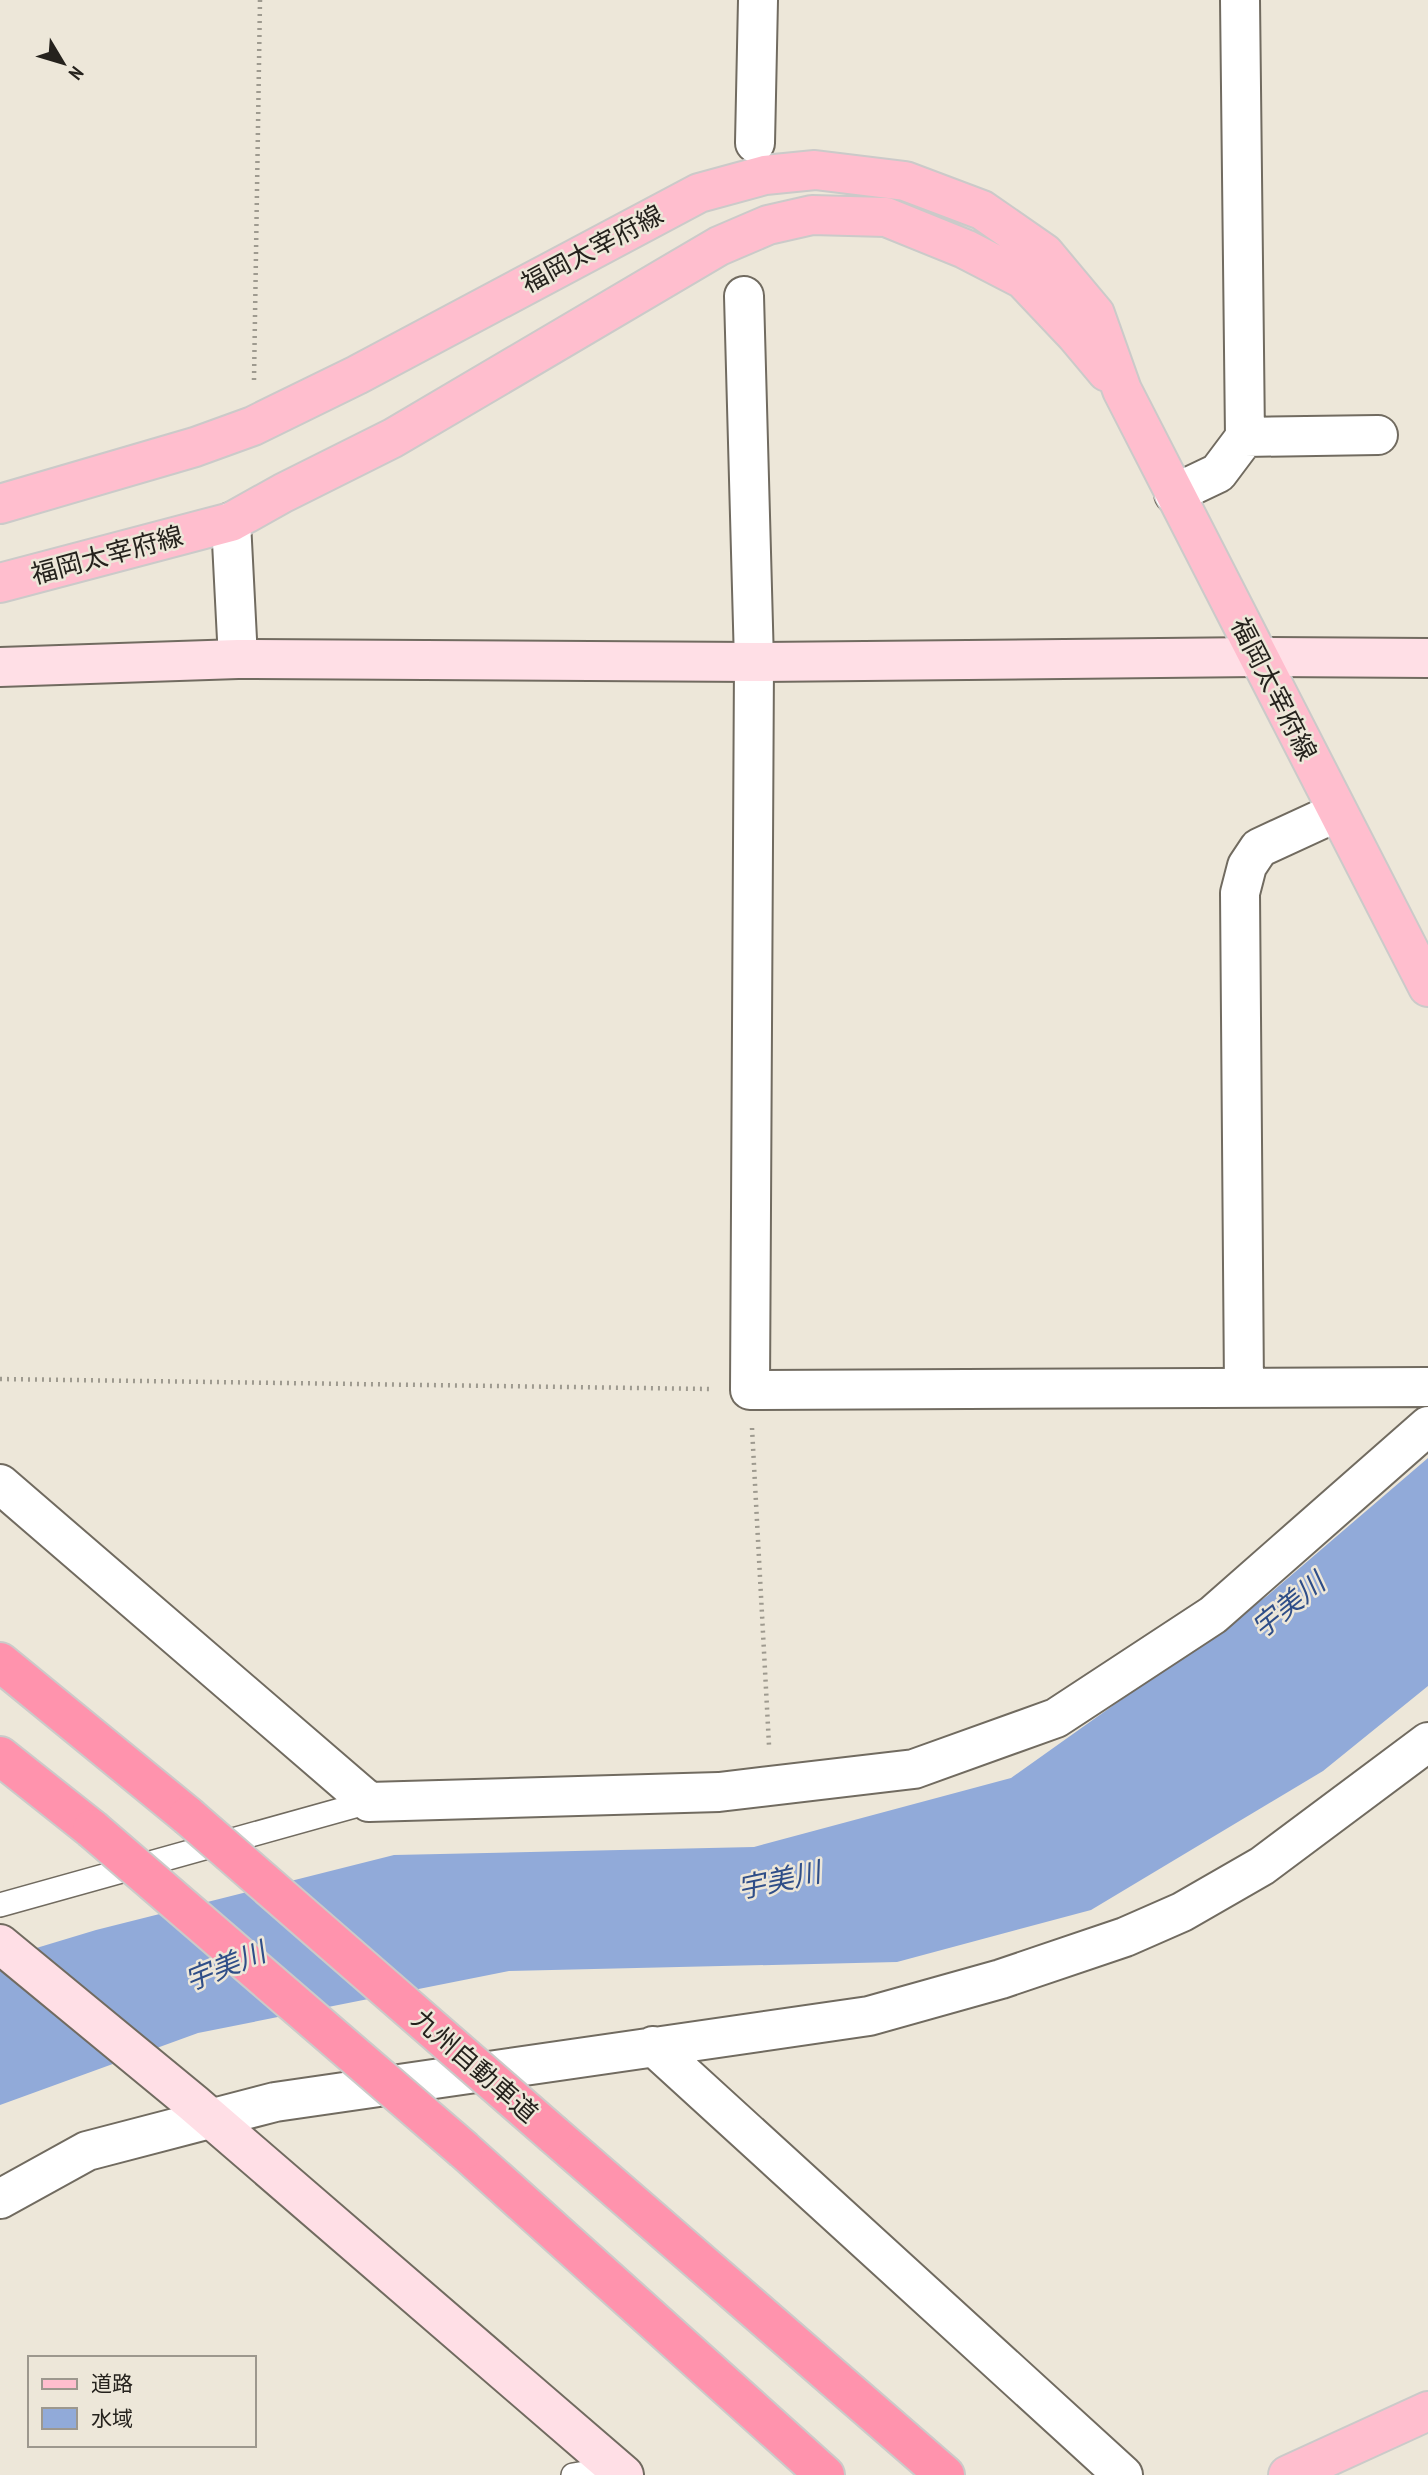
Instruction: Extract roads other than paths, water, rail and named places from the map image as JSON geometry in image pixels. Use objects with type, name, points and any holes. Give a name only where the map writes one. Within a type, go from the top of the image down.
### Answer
[{"type":"highway","name":"九州自動車道","points":[[0,1662],[188,1816],[945,2475]]},
{"type":"highway","points":[[9,1766],[92,1829],[464,2150],[825,2475]]},
{"type":"main road","name":"福岡太宰府線","points":[[0,504],[195,447],[253,426],[357,375],[699,193],[765,174],[815,170],[905,181],[982,210],[1044,253],[1096,314],[1122,390],[1428,988]]},
{"type":"main road","name":"福岡太宰府線","points":[[0,583],[231,522],[393,438],[719,246],[768,225],[812,215],[886,217],[965,249],[1023,279],[1076,335],[1122,390]]},
{"type":"main road","points":[[1288,2475],[1428,2411]]},
{"type":"street","points":[[755,143],[758,0]]},
{"type":"street","points":[[1174,494],[1218,474],[1245,437],[1240,0]]},
{"type":"street","points":[[744,296],[754,662],[750,1390],[1427,1387]]},
{"type":"street","points":[[1245,437],[1378,435]]},
{"type":"street","points":[[231,522],[238,659]]},
{"type":"street","points":[[0,667],[238,659],[754,662],[1428,658]]},
{"type":"street","points":[[1244,1388],[1240,892],[1247,866],[1259,848],[1338,812]]},
{"type":"street","points":[[0,1484],[369,1802],[719,1792],[914,1769],[1056,1718],[1213,1615],[1428,1426]]},
{"type":"street","points":[[0,2199],[87,2151],[203,2111],[869,2016],[1001,1979],[1125,1937],[1182,1912],[1262,1866],[1428,1742]]},
{"type":"street","points":[[0,1944],[203,2111],[619,2471]]},
{"type":"street","points":[[653,2046],[1123,2475]]},
{"type":"lane","points":[[0,1640],[63,1712]]},
{"type":"lane","points":[[0,1905],[369,1802]]},
{"type":"lane","points":[[573,2475],[619,2471]]},
{"type":"water","name":"宇美川","points":[[1428,1458],[1428,1686],[1323,1771],[1091,1910],[897,1962],[509,1971],[198,2033],[0,2105],[0,1959],[96,1930],[394,1855],[754,1847],[1011,1778],[1267,1596]]}]
